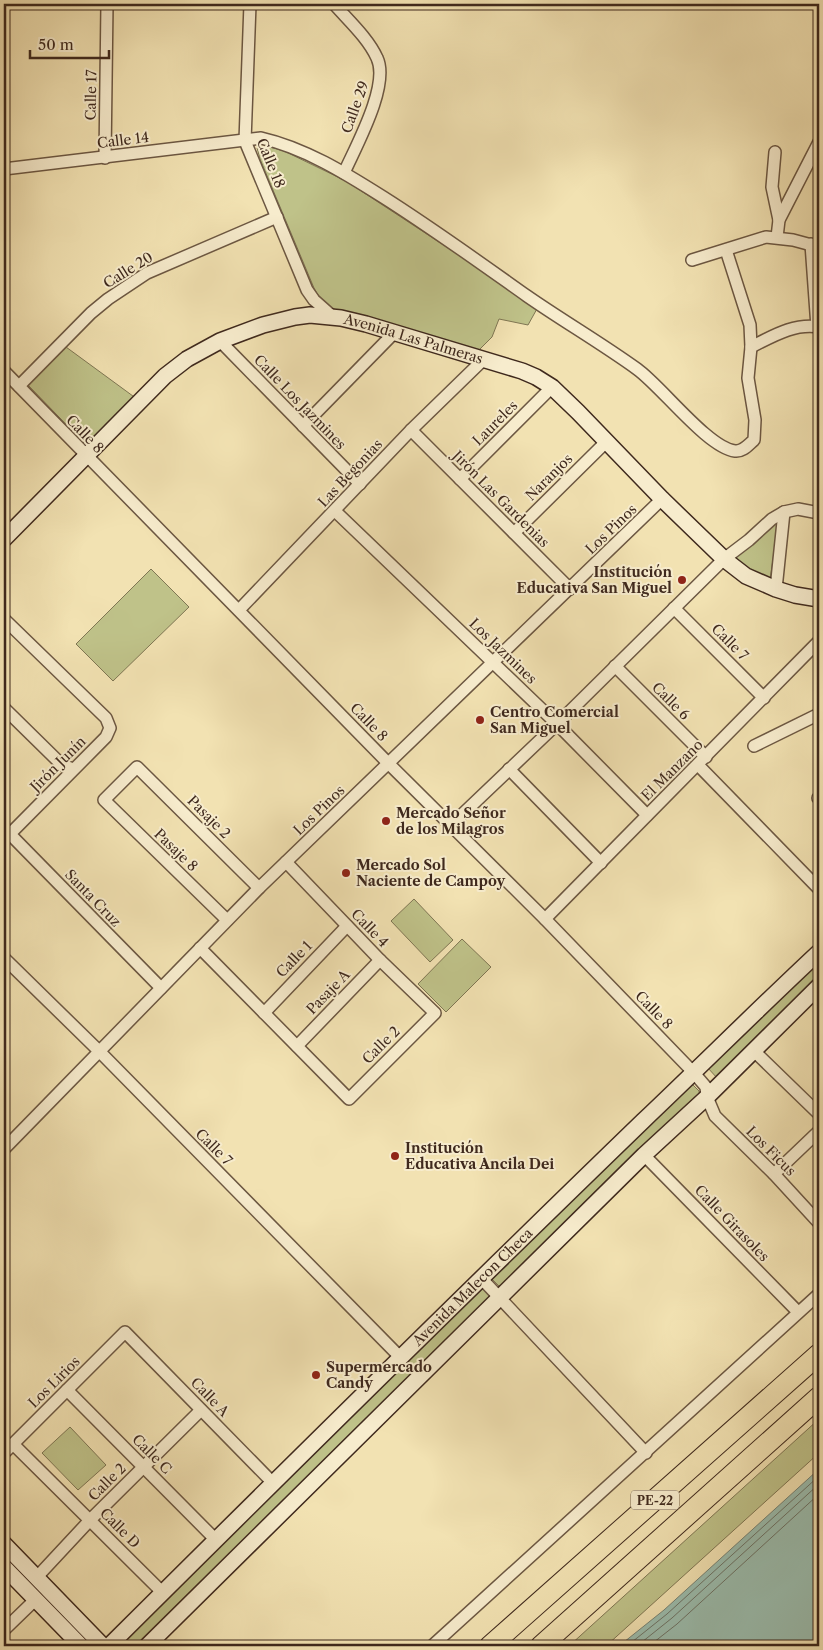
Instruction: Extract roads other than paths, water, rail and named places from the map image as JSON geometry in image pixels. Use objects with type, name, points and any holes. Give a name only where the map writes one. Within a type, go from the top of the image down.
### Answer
[{"type":"highway","name":"PE-22","points":[[490,1646],[819,1354]]},
{"type":"highway","name":"PE-22","points":[[541,1646],[819,1397]]},
{"type":"main road","name":"Avenida Las Palmeras","points":[[4,539],[165,376],[187,359],[220,341],[263,325],[310,315],[332,316],[366,324],[484,359],[536,377],[552,387],[578,412],[662,500],[724,559],[746,576],[776,589],[795,595],[819,599]]},
{"type":"main road","name":"Avenida Malecon Checa","points":[[109,1646],[480,1278],[694,1073],[738,1027],[819,952]]},
{"type":"main road","name":"Avenida Malecon Checa","points":[[147,1646],[644,1155],[707,1097],[819,986]]},
{"type":"main road","points":[[4,1544],[103,1646]]},
{"type":"main road","points":[[4,1567],[81,1646]]},
{"type":"street","name":"Calle 17","points":[[105,158],[107,4]]},
{"type":"street","name":"Calle 18","points":[[250,4],[245,141],[307,290],[314,300],[332,316]]},
{"type":"street","name":"Calle 29","points":[[334,4],[378,58],[381,73],[373,108],[344,173]]},
{"type":"street","name":"Calle 14","points":[[4,169],[261,138],[278,142],[344,173],[419,220],[542,306],[638,369],[708,436],[723,447],[734,451],[742,450],[754,440],[755,420],[748,378],[751,347]]},
{"type":"street","points":[[779,220],[819,142]]},
{"type":"street","points":[[774,152],[772,187],[779,220],[777,237]]},
{"type":"street","name":"Calle 20","points":[[19,386],[92,313],[108,299],[147,273],[277,217]]},
{"type":"street","points":[[692,260],[766,237],[777,237],[815,246],[818,327],[802,326],[784,330],[751,347],[750,325],[726,250]]},
{"type":"street","points":[[303,426],[394,333]]},
{"type":"street","name":"Calle Los Jazmines","points":[[220,341],[360,484]]},
{"type":"street","name":"Las Begonias","points":[[239,610],[411,430],[484,359]]},
{"type":"street","name":"Calle 8","points":[[4,371],[85,456],[450,826],[545,919],[694,1073],[706,1087],[707,1097]]},
{"type":"street","name":"Laureles","points":[[460,479],[552,387]]},
{"type":"street","name":"Jirón Las Gardenias","points":[[411,430],[570,589]]},
{"type":"street","name":"Naranjos","points":[[514,533],[606,442]]},
{"type":"street","name":"Los Pinos","points":[[4,1149],[259,888],[662,500]]},
{"type":"street","points":[[450,826],[557,724],[724,559],[772,519],[784,512],[798,509],[819,512]]},
{"type":"street","name":"Los Jazmines","points":[[335,511],[557,724],[647,815]]},
{"type":"street","points":[[776,589],[784,512]]},
{"type":"street","name":"Calle 7","points":[[674,608],[764,698]]},
{"type":"street","name":"Jirón Junín","points":[[4,619],[106,718],[110,728],[106,736],[6,834]]},
{"type":"street","name":"El Manzano","points":[[545,919],[819,641]]},
{"type":"street","name":"Calle 6","points":[[615,666],[819,890]]},
{"type":"street","points":[[4,708],[62,765],[73,769]]},
{"type":"street","points":[[754,746],[819,714]]},
{"type":"street","name":"Pasaje 8","points":[[137,767],[104,800],[227,920]]},
{"type":"street","name":"Pasaje 2","points":[[137,767],[259,888]]},
{"type":"street","points":[[509,769],[601,863]]},
{"type":"street","name":"Santa Cruz","points":[[6,834],[161,988]]},
{"type":"street","name":"Calle 4","points":[[286,862],[346,926],[435,1013]]},
{"type":"street","name":"Calle 1","points":[[264,1013],[346,926]]},
{"type":"street","points":[[200,948],[297,1046]]},
{"type":"street","name":"Calle 7","points":[[4,958],[99,1051],[401,1358]]},
{"type":"street","name":"Pasaje A","points":[[297,1046],[380,960]]},
{"type":"street","name":"Calle 2","points":[[297,1046],[349,1098],[435,1013]]},
{"type":"street","points":[[754,1051],[819,1114]]},
{"type":"street","name":"Los Ficus","points":[[707,1097],[715,1116],[774,1174],[819,1223]]},
{"type":"street","points":[[774,1174],[819,1131]]},
{"type":"street","name":"Calle Girasoles","points":[[644,1155],[798,1312]]},
{"type":"street","points":[[480,1278],[646,1453]]},
{"type":"street","points":[[432,1646],[819,1294]]},
{"type":"street","name":"Los Lirios","points":[[4,1453],[125,1332]]},
{"type":"street","name":"Calle A","points":[[125,1332],[273,1483]]},
{"type":"street","name":"Calle C","points":[[66,1390],[216,1540]]},
{"type":"street","name":"Calle 2","points":[[37,1578],[91,1519],[201,1410]]},
{"type":"street","name":"Calle D","points":[[13,1444],[91,1519],[162,1592]]},
{"type":"street","points":[[4,1630],[36,1599]]},
{"type":"water","points":[[819,1469],[819,1646],[619,1646],[664,1610]]},
{"type":"place","name":"Institución Educativa San Miguel","points":[[682,580]]},
{"type":"place","name":"Centro Comercial San Miguel","points":[[480,720]]},
{"type":"place","name":"Mercado Señor de los Milagros","points":[[386,821]]},
{"type":"place","name":"Mercado Sol Naciente de Campoy","points":[[346,873]]},
{"type":"place","name":"Institución Educativa Ancila Dei","points":[[395,1156]]},
{"type":"place","name":"Supermercado Candy","points":[[316,1375]]}]
